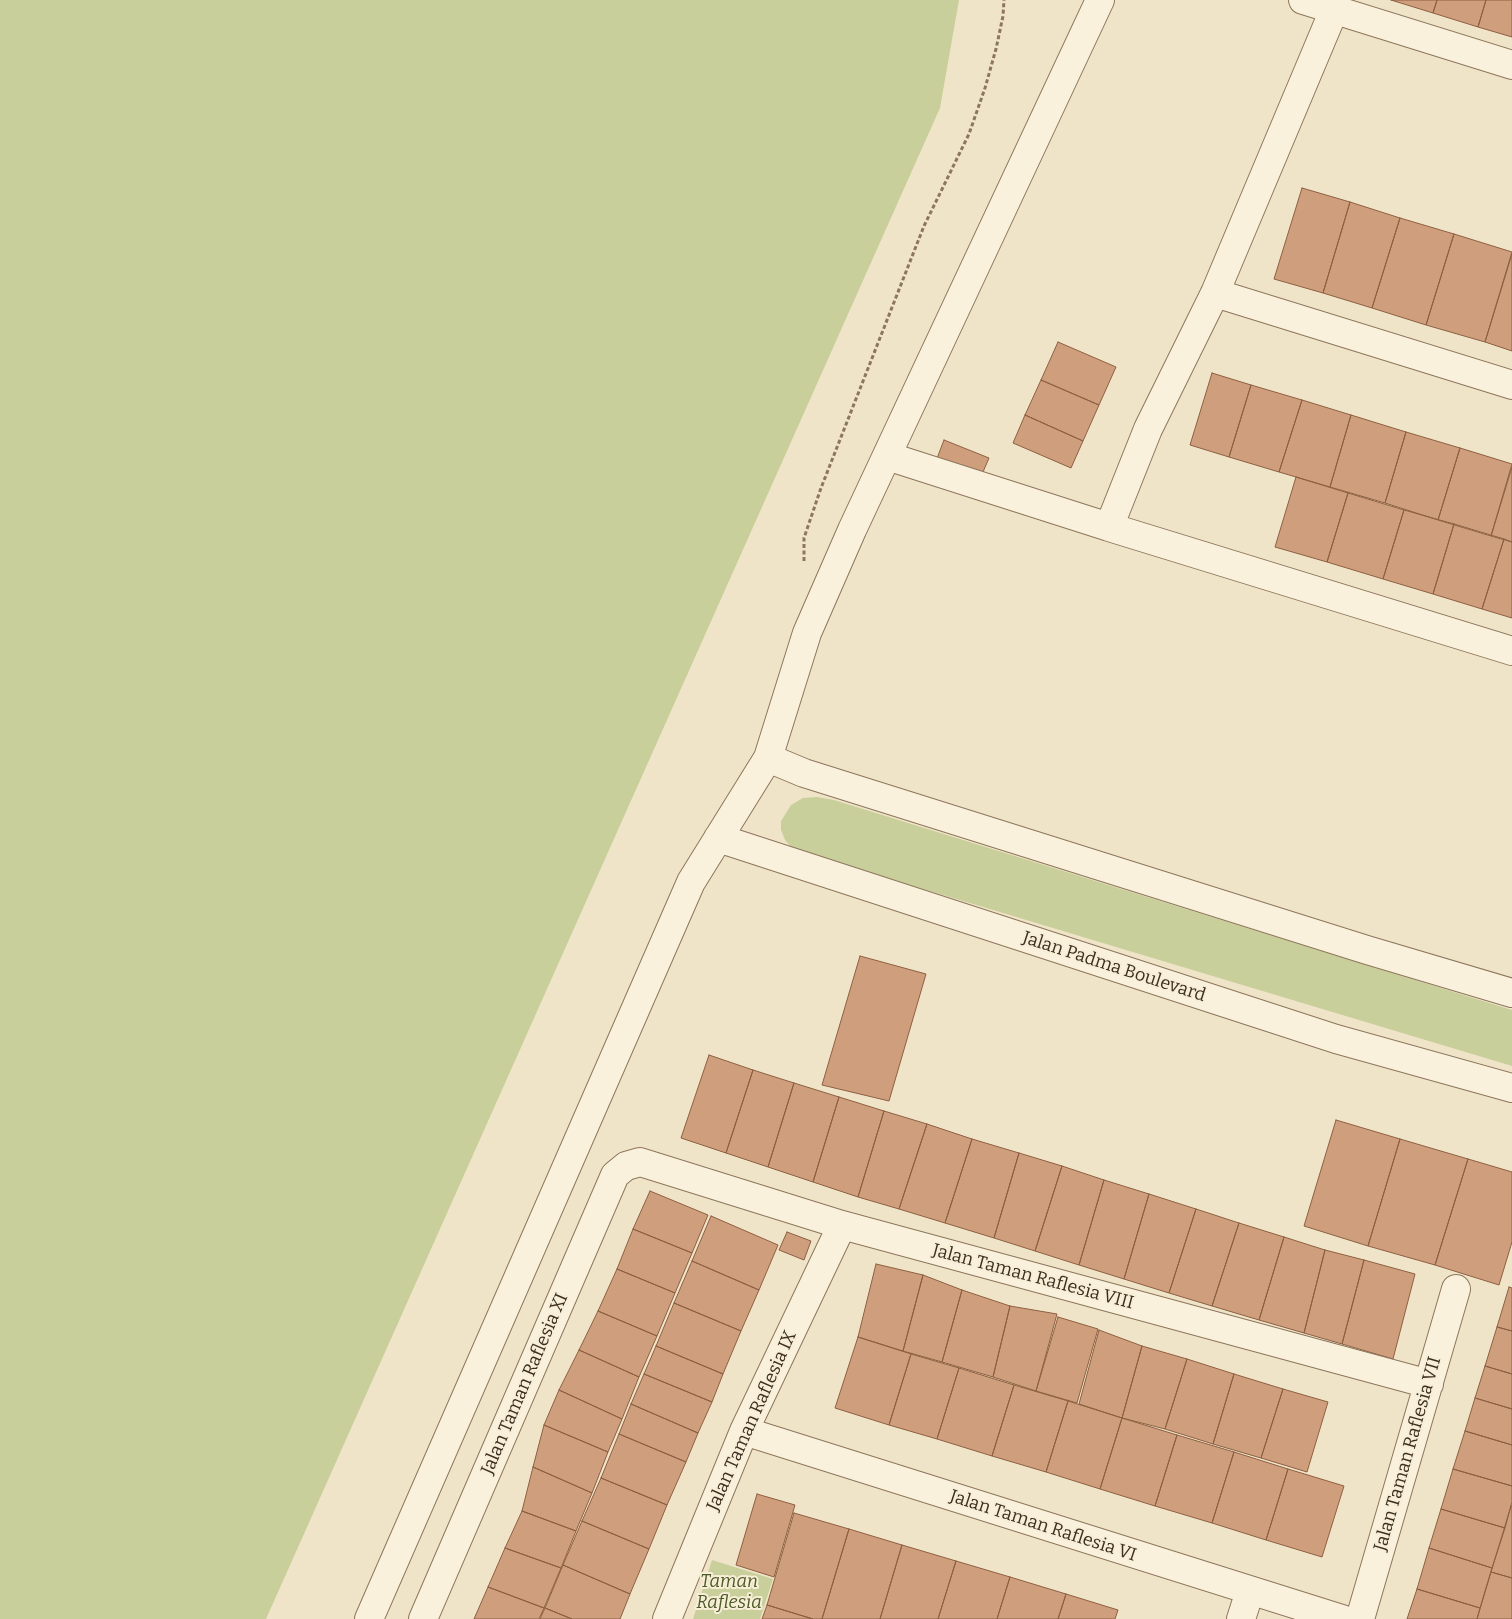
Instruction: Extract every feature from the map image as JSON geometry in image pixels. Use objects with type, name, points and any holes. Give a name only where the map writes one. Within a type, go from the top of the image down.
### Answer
[{"type":"street","points":[[369,1619],[691,882],[768,758],[807,634],[852,530],[1100,0]]},
{"type":"street","points":[[1303,0],[1512,65]]},
{"type":"street","points":[[1109,527],[1148,429],[1215,294],[1334,10]]},
{"type":"street","points":[[1215,294],[1512,385]]},
{"type":"street","points":[[887,456],[1060,513],[1512,651]]},
{"type":"street","points":[[768,758],[804,773],[1357,947],[1512,993]]},
{"type":"street","name":"Jalan Padma Boulevard","points":[[718,838],[1336,1039],[1512,1088]]},
{"type":"street","name":"Jalan Taman Raflesia VIII","points":[[640,1162],[842,1225],[1429,1384]]},
{"type":"street","name":"Jalan Taman Raflesia XI","points":[[423,1619],[616,1174],[626,1166],[640,1162]]},
{"type":"street","name":"Jalan Taman Raflesia IX","points":[[667,1619],[744,1431],[842,1225]]},
{"type":"street","name":"Jalan Taman Raflesia VII","points":[[1360,1619],[1456,1289]]},
{"type":"street","name":"Jalan Taman Raflesia VI","points":[[744,1431],[1342,1619]]},
{"type":"street","points":[[1241,1619],[1250,1591]]},
{"type":"path","points":[[805,567],[804,538],[820,488],[924,226],[969,134],[982,97],[998,40],[1004,16],[1004,0]]},
{"type":"green space","points":[[0,0],[959,0],[940,108],[266,1619],[0,1619]]},
{"type":"green space","points":[[817,797],[834,800],[1512,1010],[1512,1066],[800,852],[791,847],[785,840],[781,830],[781,821],[791,805],[803,798]]},
{"type":"green space","name":"Taman Raflesia","points":[[712,1560],[773,1579],[760,1619],[693,1619]]},
{"type":"building","points":[[1391,0],[1437,0],[1433,13]]},
{"type":"building","points":[[1437,0],[1486,0],[1478,27],[1433,13]]},
{"type":"building","points":[[1486,0],[1512,0],[1512,37],[1478,27]]},
{"type":"building","points":[[1302,188],[1350,202],[1323,293],[1274,279]]},
{"type":"building","points":[[1350,202],[1400,218],[1372,308],[1323,293]]},
{"type":"building","points":[[1400,218],[1454,234],[1426,325],[1372,308]]},
{"type":"building","points":[[1454,234],[1512,252],[1485,342],[1426,325]]},
{"type":"building","points":[[1512,254],[1512,351],[1485,342]]},
{"type":"building","points":[[1058,342],[1116,367],[1099,405],[1041,380]]},
{"type":"building","points":[[1212,373],[1251,385],[1229,457],[1190,445]]},
{"type":"building","points":[[1041,380],[1099,405],[1083,441],[1025,415]]},
{"type":"building","points":[[1251,385],[1302,400],[1279,472],[1229,457]]},
{"type":"building","points":[[1302,400],[1351,415],[1330,487],[1279,472]]},
{"type":"building","points":[[1025,415],[1083,441],[1071,468],[1013,443]]},
{"type":"building","points":[[1351,415],[1406,432],[1385,503],[1330,487]]},
{"type":"building","points":[[1406,432],[1460,448],[1438,520],[1385,503]]},
{"type":"building","points":[[944,440],[989,458],[980,479],[936,461]]},
{"type":"building","points":[[1460,448],[1512,464],[1491,536],[1438,520]]},
{"type":"building","points":[[1512,467],[1512,542],[1491,536]]},
{"type":"building","points":[[1296,477],[1348,493],[1327,562],[1275,547]]},
{"type":"building","points":[[1348,493],[1404,510],[1383,579],[1327,562]]},
{"type":"building","points":[[1404,510],[1454,524],[1433,594],[1383,579]]},
{"type":"building","points":[[1454,524],[1504,539],[1482,609],[1433,594]]},
{"type":"building","points":[[1504,539],[1512,542],[1512,618],[1482,609]]},
{"type":"building","points":[[860,956],[926,974],[889,1101],[822,1085]]},
{"type":"building","points":[[709,1055],[753,1070],[726,1153],[681,1138]]},
{"type":"building","points":[[753,1070],[794,1083],[768,1167],[726,1153]]},
{"type":"building","points":[[794,1083],[839,1097],[813,1182],[768,1167]]},
{"type":"building","points":[[839,1097],[884,1111],[858,1197],[813,1182]]},
{"type":"building","points":[[884,1111],[927,1124],[899,1209],[858,1197]]},
{"type":"building","points":[[1336,1120],[1400,1139],[1368,1246],[1304,1226]]},
{"type":"building","points":[[927,1124],[972,1139],[945,1223],[899,1209]]},
{"type":"building","points":[[972,1139],[1019,1153],[994,1238],[945,1223]]},
{"type":"building","points":[[1400,1139],[1468,1159],[1435,1265],[1368,1246]]},
{"type":"building","points":[[1019,1153],[1062,1166],[1035,1251],[994,1238]]},
{"type":"building","points":[[1468,1159],[1512,1172],[1512,1242],[1499,1285],[1435,1265]]},
{"type":"building","points":[[1062,1166],[1104,1180],[1079,1265],[1035,1251]]},
{"type":"building","points":[[1104,1180],[1149,1194],[1124,1279],[1079,1265]]},
{"type":"building","points":[[650,1191],[708,1215],[692,1253],[633,1229]]},
{"type":"building","points":[[1149,1194],[1196,1209],[1169,1293],[1124,1279]]},
{"type":"building","points":[[1196,1209],[1239,1223],[1212,1306],[1169,1293]]},
{"type":"building","points":[[711,1216],[778,1245],[759,1290],[692,1261]]},
{"type":"building","points":[[1239,1223],[1284,1237],[1259,1320],[1212,1306]]},
{"type":"building","points":[[633,1229],[692,1253],[675,1293],[617,1269]]},
{"type":"building","points":[[787,1232],[811,1241],[804,1260],[779,1250]]},
{"type":"building","points":[[1284,1237],[1325,1250],[1304,1333],[1259,1320]]},
{"type":"building","points":[[1325,1250],[1364,1260],[1342,1344],[1304,1333]]},
{"type":"building","points":[[1364,1260],[1415,1274],[1393,1359],[1342,1344]]},
{"type":"building","points":[[692,1261],[759,1290],[741,1331],[674,1303]]},
{"type":"building","points":[[876,1264],[923,1275],[903,1351],[858,1337]]},
{"type":"building","points":[[617,1269],[675,1293],[657,1336],[598,1311]]},
{"type":"building","points":[[923,1275],[962,1290],[942,1362],[903,1351]]},
{"type":"building","points":[[1509,1287],[1512,1288],[1512,1331],[1497,1327]]},
{"type":"building","points":[[962,1290],[1010,1306],[993,1377],[942,1362]]},
{"type":"building","points":[[674,1303],[741,1331],[723,1374],[656,1346]]},
{"type":"building","points":[[1010,1306],[1057,1314],[1036,1391],[993,1377]]},
{"type":"building","points":[[598,1311],[657,1336],[639,1377],[579,1350]]},
{"type":"building","points":[[1058,1317],[1098,1329],[1077,1403],[1036,1391]]},
{"type":"building","points":[[1497,1327],[1512,1331],[1512,1374],[1485,1366]]},
{"type":"building","points":[[1099,1330],[1142,1346],[1122,1418],[1079,1404]]},
{"type":"building","points":[[858,1337],[911,1354],[889,1425],[835,1408]]},
{"type":"building","points":[[656,1346],[723,1374],[712,1402],[644,1374]]},
{"type":"building","points":[[1142,1346],[1187,1359],[1165,1429],[1122,1418]]},
{"type":"building","points":[[579,1350],[639,1377],[622,1419],[559,1390]]},
{"type":"building","points":[[911,1354],[959,1368],[937,1439],[889,1425]]},
{"type":"building","points":[[1187,1359],[1234,1374],[1213,1444],[1165,1429]]},
{"type":"building","points":[[1485,1366],[1512,1374],[1512,1409],[1475,1398]]},
{"type":"building","points":[[959,1368],[1014,1385],[992,1456],[937,1439]]},
{"type":"building","points":[[644,1374],[712,1402],[698,1433],[631,1404]]},
{"type":"building","points":[[1234,1374],[1283,1389],[1261,1458],[1213,1444]]},
{"type":"building","points":[[1014,1385],[1068,1401],[1046,1472],[992,1456]]},
{"type":"building","points":[[1283,1389],[1328,1402],[1307,1472],[1261,1458]]},
{"type":"building","points":[[559,1390],[622,1419],[608,1452],[544,1425]]},
{"type":"building","points":[[1475,1398],[1512,1409],[1512,1445],[1465,1431]]},
{"type":"building","points":[[1068,1401],[1122,1418],[1100,1489],[1046,1472]]},
{"type":"building","points":[[631,1404],[698,1433],[686,1462],[619,1434]]},
{"type":"building","points":[[1122,1418],[1177,1435],[1155,1506],[1100,1489]]},
{"type":"building","points":[[544,1425],[608,1452],[592,1493],[533,1467]]},
{"type":"building","points":[[1465,1431],[1512,1445],[1512,1486],[1453,1469]]},
{"type":"building","points":[[619,1434],[686,1462],[667,1505],[601,1478]]},
{"type":"building","points":[[1177,1435],[1234,1452],[1212,1523],[1155,1506]]},
{"type":"building","points":[[1234,1452],[1288,1469],[1266,1540],[1212,1523]]},
{"type":"building","points":[[533,1467],[592,1493],[576,1531],[522,1511]]},
{"type":"building","points":[[1288,1469],[1344,1486],[1322,1557],[1266,1540]]},
{"type":"building","points":[[1453,1469],[1512,1486],[1512,1502],[1505,1528],[1441,1509]]},
{"type":"building","points":[[601,1478],[667,1505],[649,1549],[582,1521]]},
{"type":"building","points":[[757,1494],[795,1505],[774,1577],[736,1565]]},
{"type":"building","points":[[1512,1506],[1512,1578],[1491,1572]]},
{"type":"building","points":[[1441,1509],[1505,1528],[1492,1568],[1429,1548]]},
{"type":"building","points":[[522,1511],[576,1531],[561,1568],[505,1548]]},
{"type":"building","points":[[794,1513],[849,1529],[822,1619],[813,1619],[767,1605]]},
{"type":"building","points":[[582,1521],[649,1549],[630,1594],[563,1565]]},
{"type":"building","points":[[849,1529],[902,1545],[880,1619],[822,1619]]},
{"type":"building","points":[[902,1545],[956,1561],[938,1619],[880,1619]]},
{"type":"building","points":[[505,1548],[561,1568],[544,1608],[488,1587]]},
{"type":"building","points":[[1429,1548],[1492,1568],[1480,1608],[1417,1589]]},
{"type":"building","points":[[956,1561],[1010,1577],[997,1619],[938,1619]]},
{"type":"building","points":[[563,1565],[630,1594],[620,1619],[572,1619],[545,1608]]},
{"type":"building","points":[[1491,1572],[1512,1578],[1512,1619],[1477,1619]]},
{"type":"building","points":[[1010,1577],[1066,1594],[1058,1619],[997,1619]]},
{"type":"building","points":[[488,1587],[544,1608],[539,1619],[474,1619]]},
{"type":"building","points":[[1417,1589],[1480,1608],[1477,1619],[1407,1619]]},
{"type":"building","points":[[1066,1594],[1118,1610],[1115,1619],[1058,1619]]},
{"type":"building","points":[[767,1605],[813,1619],[762,1619]]},
{"type":"building","points":[[545,1608],[572,1619],[540,1619]]}]
